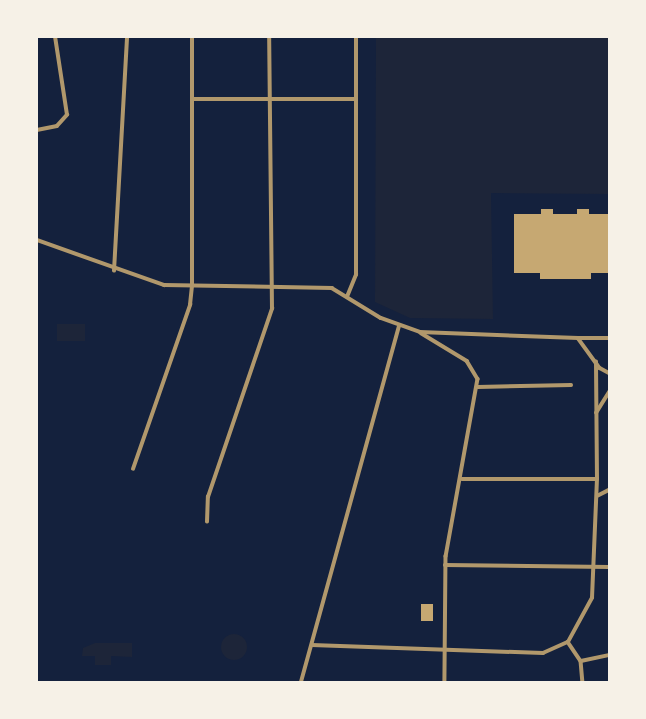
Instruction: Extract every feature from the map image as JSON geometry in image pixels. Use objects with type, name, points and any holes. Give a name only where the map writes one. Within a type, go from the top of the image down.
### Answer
[{"type":"street","points":[[37,130],[65,120],[67,106],[55,37]]},
{"type":"street","points":[[114,271],[127,37]]},
{"type":"street","points":[[133,469],[190,304],[192,37]]},
{"type":"street","points":[[207,522],[208,497],[268,330],[272,286],[270,37]]},
{"type":"street","points":[[347,297],[356,275],[356,37]]},
{"type":"street","points":[[192,99],[355,99]]},
{"type":"street","points":[[37,240],[114,271],[164,285],[325,287],[398,326],[420,332],[609,338]]},
{"type":"street","points":[[301,682],[398,326]]},
{"type":"street","points":[[420,332],[472,366],[478,387],[446,565],[444,682]]},
{"type":"street","points":[[578,338],[596,362],[609,373]]},
{"type":"street","points":[[312,645],[543,653],[568,642],[590,604],[597,496],[596,362]]},
{"type":"street","points":[[478,387],[570,385]]},
{"type":"street","points":[[596,415],[609,393]]},
{"type":"street","points":[[462,479],[597,479]]},
{"type":"street","points":[[597,496],[609,491]]},
{"type":"street","points":[[446,565],[609,567]]},
{"type":"street","points":[[568,642],[581,661],[583,682]]},
{"type":"street","points":[[581,661],[609,655]]},
{"type":"shaded area","points":[[376,37],[609,37],[609,194],[491,193],[493,319],[410,318],[375,302]]},
{"type":"shaded area","points":[[57,324],[85,324],[85,341],[57,341]]},
{"type":"shaded area","points":[[234,634],[243,638],[247,647],[243,656],[234,660],[225,656],[221,647],[225,638]]},
{"type":"shaded area","points":[[95,643],[132,643],[132,657],[111,656],[111,665],[95,665],[95,656],[82,656],[83,648]]},
{"type":"building","points":[[541,209],[553,209],[553,214],[577,214],[577,209],[589,209],[589,214],[609,214],[609,273],[591,273],[591,279],[540,279],[540,273],[514,273],[514,214],[541,214]]},
{"type":"building","points":[[421,604],[433,604],[433,621],[421,621]]}]
